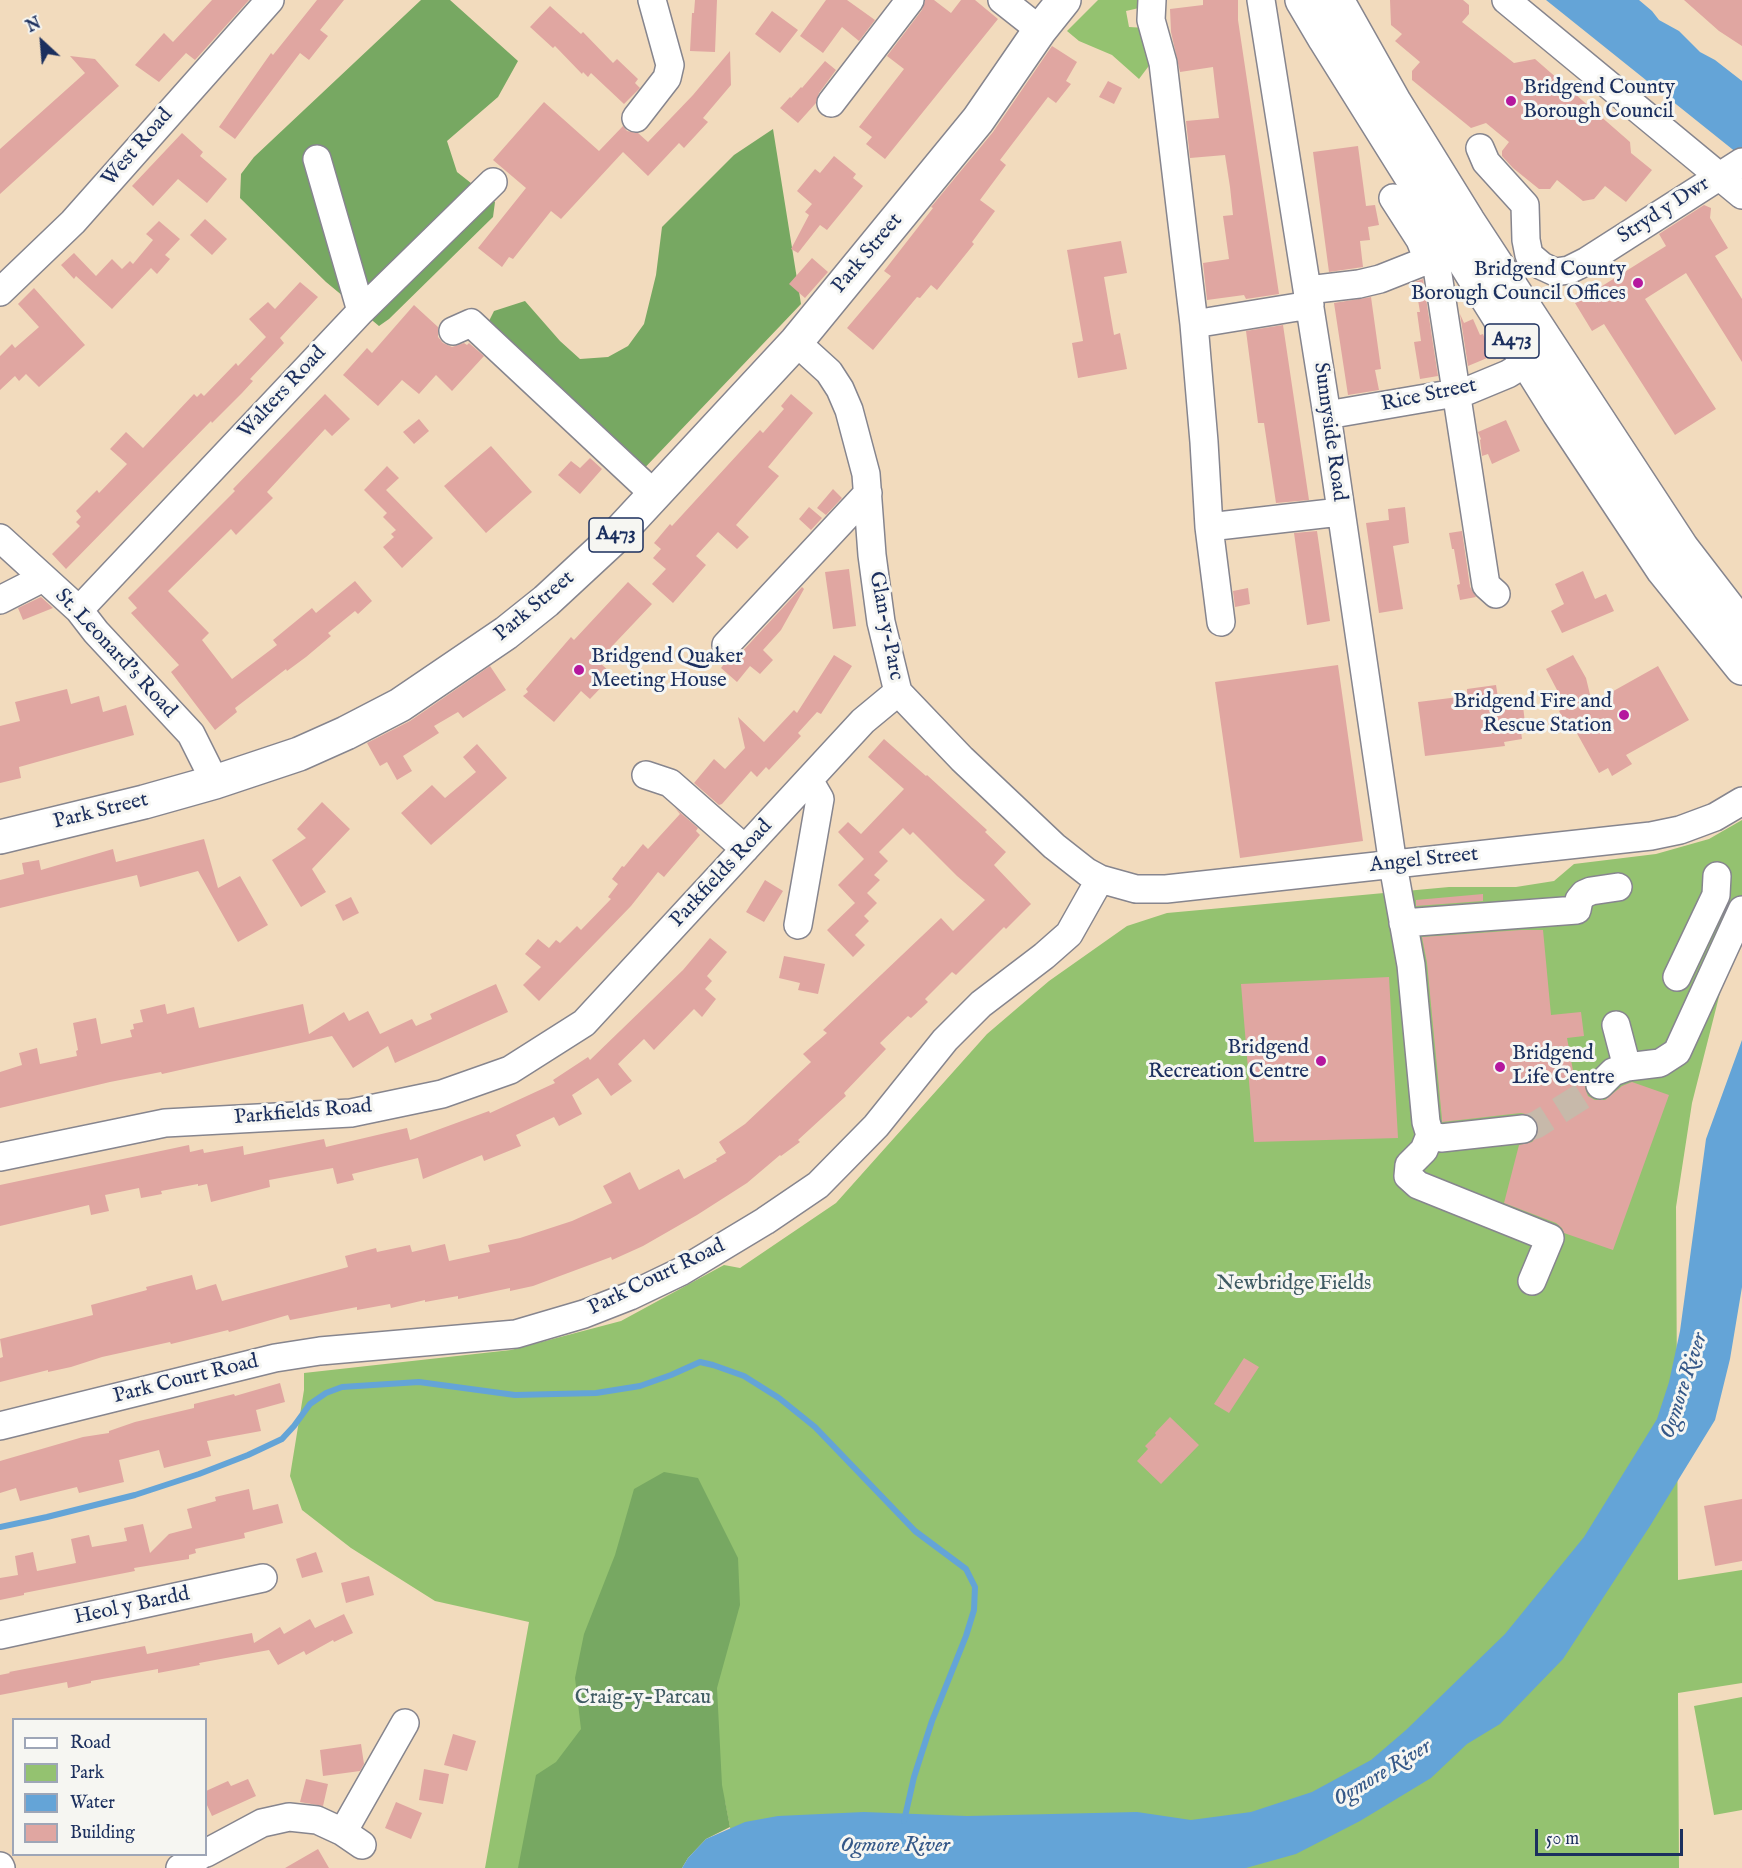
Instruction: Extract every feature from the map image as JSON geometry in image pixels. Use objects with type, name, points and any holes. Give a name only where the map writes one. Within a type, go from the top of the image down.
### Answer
[{"type":"main road","name":"Park Street","points":[[0,837],[144,802],[215,782],[299,754],[400,705],[506,633],[546,601],[614,538],[796,342],[978,120],[1040,30],[1064,0]]},
{"type":"main road","name":"A473","points":[[1302,0],[1526,363],[1663,570],[1742,668]]},
{"type":"main road","name":"A473","points":[[1339,1],[1395,103],[1468,221],[1682,548],[1742,626]]},
{"type":"street","name":"West Road","points":[[0,292],[73,222],[270,0]]},
{"type":"street","points":[[636,118],[667,78],[670,65],[652,0]]},
{"type":"street","points":[[831,103],[910,0]]},
{"type":"street","points":[[1002,0],[1040,30]]},
{"type":"street","points":[[1152,0],[1151,20],[1163,63],[1194,324],[1209,527],[1221,622]]},
{"type":"street","name":"Sunnyside Road","points":[[1261,0],[1327,415],[1393,865],[1411,965],[1426,1122],[1430,1135]]},
{"type":"street","points":[[1506,0],[1734,167],[1742,195]]},
{"type":"street","name":"Stryd y Dwr","points":[[1480,148],[1486,162],[1525,204],[1526,240],[1529,255],[1542,266],[1555,272],[1569,270],[1587,261],[1734,167]]},
{"type":"street","points":[[317,159],[361,311]]},
{"type":"street","name":"Walters Road","points":[[79,610],[361,311],[493,182]]},
{"type":"street","points":[[1393,198],[1420,240],[1428,260],[1437,268],[1486,585],[1496,594]]},
{"type":"street","points":[[1194,324],[1380,279],[1428,260]]},
{"type":"street","points":[[453,331],[471,323],[655,495]]},
{"type":"street","name":"Glan-y-Parc","points":[[796,342],[829,372],[840,389],[849,410],[866,474],[872,555],[881,622],[898,692],[962,759],[1054,846],[1087,872],[1100,879]]},
{"type":"street","name":"Rice Street","points":[[1327,415],[1456,393],[1487,384],[1526,363]]},
{"type":"street","points":[[726,645],[868,493]]},
{"type":"street","points":[[1209,527],[1340,512]]},
{"type":"street","name":"St. Leonard's Road","points":[[0,537],[79,610],[96,632],[190,734],[215,782]]},
{"type":"street","points":[[0,600],[43,578]]},
{"type":"street","name":"Parkfields Road","points":[[0,1157],[165,1123],[351,1113],[442,1094],[510,1070],[584,1023],[863,721],[898,692]]},
{"type":"street","points":[[646,775],[670,783],[745,849]]},
{"type":"street","points":[[798,925],[819,799],[809,780]]},
{"type":"street","name":"Angel Street","points":[[1100,879],[1136,889],[1156,890],[1651,836],[1680,830],[1715,817],[1742,801]]},
{"type":"street","points":[[1677,977],[1716,895],[1717,876]]},
{"type":"street","name":"Park Court Road","points":[[0,1426],[275,1358],[516,1334],[584,1314],[630,1296],[682,1271],[765,1221],[818,1185],[876,1125],[945,1040],[981,1004],[1069,934],[1100,879]]},
{"type":"street","points":[[1403,923],[1577,910],[1579,900],[1584,894],[1618,887]]},
{"type":"street","points":[[1600,1085],[1613,1072],[1627,1067],[1660,1063],[1677,1052],[1742,910]]},
{"type":"street","points":[[1616,1025],[1627,1067]]},
{"type":"street","points":[[1523,1129],[1441,1138],[1430,1135],[1424,1150],[1409,1165],[1408,1176],[1418,1185],[1550,1238],[1532,1281]]},
{"type":"street","name":"Heol y Bardd","points":[[0,1635],[263,1578]]},
{"type":"street","points":[[207,1852],[262,1823],[289,1817],[317,1820],[352,1838],[405,1723]]},
{"type":"green space","points":[[421,0],[450,0],[518,61],[498,97],[447,141],[457,172],[495,202],[493,217],[389,319],[379,326],[326,282],[240,198],[241,174],[254,157]]},
{"type":"green space","points":[[1098,0],[1149,0],[1139,8],[1126,11],[1129,27],[1146,28],[1154,59],[1139,79],[1112,55],[1079,41],[1067,31]]},
{"type":"green space","points":[[773,129],[801,304],[636,477],[486,327],[494,311],[525,301],[560,341],[580,359],[608,357],[628,346],[644,324],[656,275],[662,227],[734,155]]},
{"type":"green space","name":"Newbridge Fields","points":[[1742,820],[1742,906],[1692,1103],[1676,1207],[1678,1580],[1742,1570],[1742,1683],[1678,1693],[1679,1868],[738,1868],[725,1802],[664,1868],[485,1868],[529,1622],[435,1601],[351,1548],[302,1510],[290,1476],[304,1390],[304,1373],[511,1350],[621,1321],[724,1265],[740,1268],[836,1203],[987,1034],[1049,981],[1127,926],[1167,913],[1449,887],[1516,887],[1554,881],[1574,864],[1656,854],[1709,839]]},
{"type":"green space","name":"Craig-y-Parcau","points":[[664,1472],[698,1478],[738,1558],[740,1605],[717,1688],[722,1785],[730,1827],[706,1839],[682,1868],[518,1868],[536,1775],[556,1762],[581,1729],[575,1678],[584,1634],[615,1555],[634,1489]]},
{"type":"green space","points":[[1742,1697],[1742,1810],[1714,1815],[1694,1706]]},
{"type":"water","points":[[1546,0],[1639,0],[1659,20],[1679,31],[1700,52],[1715,60],[1742,81],[1742,157]]},
{"type":"water","name":"Ogmore River","points":[[1742,1040],[1742,1287],[1730,1359],[1715,1420],[1650,1526],[1563,1659],[1500,1724],[1467,1744],[1431,1778],[1360,1821],[1296,1854],[1246,1868],[682,1868],[706,1839],[745,1822],[778,1816],[864,1812],[967,1816],[1137,1812],[1191,1820],[1251,1812],[1312,1792],[1371,1760],[1406,1730],[1505,1634],[1584,1537],[1657,1419],[1669,1382],[1680,1331],[1706,1139]]},
{"type":"building","points":[[212,0],[249,0],[195,60],[186,53],[159,82],[135,65],[164,33],[173,42]]},
{"type":"building","points":[[317,0],[344,0],[320,30],[328,36],[309,60],[300,53],[235,139],[219,127],[271,53],[273,55]]},
{"type":"building","points":[[695,0],[717,0],[715,52],[690,51]]},
{"type":"building","points":[[826,0],[847,0],[875,20],[859,41],[842,27],[823,53],[800,36]]},
{"type":"building","points":[[925,0],[934,0],[951,13],[961,0],[975,0],[998,19],[885,159],[866,144],[872,137],[859,127],[904,69],[887,56],[922,10]]},
{"type":"building","points":[[1203,0],[1238,0],[1238,20],[1279,294],[1246,299],[1244,295],[1207,300],[1203,263],[1229,259],[1223,216],[1233,215],[1230,187],[1225,155],[1190,158],[1186,121],[1219,118],[1213,67],[1180,72],[1171,32],[1170,9],[1203,5]]},
{"type":"building","name":"Bridgend County Borough Council","points":[[1390,0],[1463,0],[1469,5],[1469,14],[1462,22],[1514,63],[1535,59],[1630,142],[1631,153],[1652,170],[1626,202],[1605,186],[1594,199],[1583,201],[1557,180],[1550,189],[1539,189],[1502,156],[1502,151],[1509,142],[1486,123],[1471,128],[1412,80],[1412,71],[1420,62],[1395,41],[1402,34],[1391,25]]},
{"type":"building","points":[[1684,0],[1742,0],[1742,46],[1719,31]]},
{"type":"building","points":[[550,6],[581,34],[583,32],[613,63],[617,59],[638,79],[635,83],[640,88],[624,104],[591,73],[588,77],[583,72],[582,74],[555,46],[553,48],[530,27]]},
{"type":"building","points":[[772,11],[798,30],[780,53],[755,34]]},
{"type":"building","points":[[1052,46],[1077,62],[1066,81],[1071,84],[1056,103],[1048,97],[1000,160],[1006,165],[980,200],[995,211],[972,242],[974,244],[937,290],[931,285],[920,298],[917,297],[873,350],[847,328],[891,276],[884,271],[933,208],[931,207],[993,132]]},
{"type":"building","points":[[730,51],[731,85],[703,118],[708,122],[684,148],[679,143],[648,176],[623,152],[561,219],[551,211],[513,259],[509,257],[502,267],[478,248],[526,188],[493,160],[544,102],[599,151],[623,126],[627,131],[638,133],[648,142],[693,95]]},
{"type":"building","points":[[70,56],[95,59],[119,86],[0,194],[0,149],[85,73]]},
{"type":"building","points":[[825,61],[836,70],[819,93],[816,103],[798,123],[780,108],[802,88]]},
{"type":"building","points":[[1108,81],[1122,88],[1114,104],[1099,97]]},
{"type":"building","points":[[182,133],[203,152],[200,156],[227,179],[207,203],[178,179],[153,206],[132,186]]},
{"type":"building","points":[[1358,146],[1366,206],[1375,205],[1379,225],[1368,227],[1370,240],[1360,241],[1363,267],[1329,272],[1313,152]]},
{"type":"building","points":[[834,156],[856,174],[853,178],[863,186],[827,230],[820,225],[798,253],[791,249],[809,215],[805,212],[812,204],[797,191],[815,169],[820,173]]},
{"type":"building","points":[[1704,205],[1711,208],[1710,218],[1728,248],[1715,256],[1742,299],[1742,362],[1686,273],[1645,299],[1716,409],[1675,435],[1604,324],[1592,331],[1575,303],[1666,246],[1659,234]]},
{"type":"building","points":[[205,219],[227,239],[212,255],[190,235]]},
{"type":"building","points":[[159,221],[180,239],[165,255],[170,259],[157,274],[151,268],[112,309],[76,276],[74,279],[61,265],[74,253],[96,276],[112,259],[122,269],[130,261],[133,264],[153,240],[146,234]]},
{"type":"building","points":[[1121,241],[1127,273],[1104,277],[1114,335],[1120,333],[1127,369],[1078,378],[1072,343],[1083,341],[1067,250]]},
{"type":"building","points":[[812,258],[828,272],[805,298],[789,284]]},
{"type":"building","points":[[1423,279],[1438,376],[1420,379],[1414,342],[1421,341],[1417,312],[1420,312],[1415,282]]},
{"type":"building","points":[[300,282],[318,297],[280,338],[284,343],[250,379],[253,381],[242,393],[212,423],[211,421],[66,569],[52,554],[80,526],[76,522],[81,517],[76,511],[97,490],[99,493],[127,464],[110,449],[126,432],[143,448],[194,394],[197,397],[201,393],[204,396],[236,363],[238,366],[266,337],[249,319],[268,302],[275,309]]},
{"type":"building","points":[[34,288],[85,345],[39,387],[26,374],[19,381],[15,376],[0,390],[0,356],[12,344],[15,348],[39,327],[18,304]]},
{"type":"building","points":[[1371,297],[1381,369],[1375,370],[1379,390],[1348,395],[1334,303]]},
{"type":"building","points":[[414,305],[438,327],[438,337],[443,343],[452,347],[469,343],[484,356],[452,391],[436,375],[419,394],[402,380],[378,406],[343,375],[367,348],[372,353]]},
{"type":"building","points":[[1460,314],[1464,323],[1473,319],[1480,335],[1483,334],[1492,356],[1468,366]]},
{"type":"building","points":[[1283,325],[1309,500],[1276,503],[1264,423],[1258,423],[1246,331]]},
{"type":"building","points":[[325,394],[350,419],[332,436],[325,429],[267,492],[273,498],[236,535],[231,529],[168,591],[209,633],[202,640],[232,679],[277,645],[273,640],[312,608],[316,613],[355,581],[372,601],[358,614],[355,611],[328,633],[331,636],[306,657],[287,671],[286,669],[235,708],[237,712],[215,730],[171,672],[179,665],[131,613],[137,608],[128,598],[235,491],[233,489]]},
{"type":"building","points":[[791,394],[813,413],[768,467],[779,476],[736,525],[749,537],[737,549],[718,532],[696,556],[706,565],[673,603],[652,584],[666,569],[653,558],[661,549],[654,543],[760,430],[763,433],[784,409],[781,406]]},
{"type":"building","points":[[419,419],[429,431],[414,444],[403,432]]},
{"type":"building","points":[[1506,420],[1520,451],[1492,464],[1488,454],[1482,456],[1481,439],[1478,432]]},
{"type":"building","points":[[491,446],[532,492],[486,533],[444,486]]},
{"type":"building","points":[[590,458],[602,469],[580,494],[558,475],[571,461],[580,468]]},
{"type":"building","points":[[387,466],[399,478],[386,490],[433,538],[402,568],[383,547],[394,537],[391,534],[396,530],[383,517],[387,513],[364,490]]},
{"type":"building","points":[[833,489],[842,498],[826,515],[817,508]]},
{"type":"building","points":[[809,507],[822,518],[811,530],[799,519]]},
{"type":"building","points":[[1405,507],[1409,543],[1393,546],[1403,609],[1379,613],[1366,523],[1389,520],[1388,509]]},
{"type":"building","points":[[1317,531],[1330,621],[1307,625],[1294,533]]},
{"type":"building","points":[[1462,531],[1470,587],[1476,597],[1460,600],[1457,585],[1460,584],[1449,533]]},
{"type":"building","points":[[849,569],[856,626],[833,629],[825,572]]},
{"type":"building","points":[[1583,571],[1595,599],[1606,594],[1614,611],[1562,633],[1551,611],[1564,604],[1555,584]]},
{"type":"building","points":[[628,582],[652,604],[598,661],[613,675],[590,699],[581,691],[554,722],[523,696],[528,692],[526,689],[571,637],[574,640]]},
{"type":"building","points":[[802,587],[804,589],[781,630],[763,650],[773,660],[760,674],[750,666],[737,682],[721,668],[727,660],[738,656]]},
{"type":"building","points":[[1248,588],[1250,604],[1235,607],[1233,591]]},
{"type":"building","points":[[41,597],[53,608],[23,620],[18,608]]},
{"type":"building","points":[[834,655],[852,666],[821,714],[817,712],[798,733],[801,736],[769,770],[766,767],[757,777],[751,771],[719,805],[694,783],[714,759],[725,769],[745,748],[738,717],[764,742],[794,710],[797,713]]},
{"type":"building","name":"Bridgend Fire and Rescue Station","points":[[1573,655],[1586,678],[1592,703],[1658,666],[1689,720],[1626,755],[1632,764],[1612,776],[1608,768],[1599,773],[1574,728],[1569,730],[1559,711],[1566,707],[1546,669]]},
{"type":"building","points":[[1338,665],[1363,841],[1240,858],[1215,682]]},
{"type":"building","points":[[490,666],[506,690],[463,718],[458,712],[434,726],[439,733],[403,756],[412,771],[397,780],[387,762],[380,766],[367,743],[410,721]]},
{"type":"building","points":[[1496,685],[1500,710],[1523,706],[1525,723],[1520,724],[1522,739],[1504,742],[1505,746],[1425,756],[1418,702],[1467,696],[1467,689]]},
{"type":"building","points":[[67,689],[71,704],[99,696],[103,712],[126,705],[134,735],[19,767],[21,778],[0,783],[0,726],[20,721],[15,702]]},
{"type":"building","points":[[884,739],[987,830],[985,832],[1006,852],[994,865],[1031,904],[1006,929],[1004,927],[956,975],[952,972],[925,999],[928,1002],[911,1018],[908,1016],[880,1043],[886,1049],[844,1093],[846,1096],[798,1140],[800,1142],[780,1155],[747,1183],[643,1246],[612,1260],[611,1257],[533,1286],[510,1291],[510,1288],[458,1299],[458,1296],[425,1302],[425,1300],[391,1308],[390,1304],[357,1310],[357,1307],[290,1320],[288,1315],[229,1332],[228,1330],[171,1344],[170,1342],[0,1382],[0,1358],[3,1357],[0,1339],[93,1315],[91,1305],[147,1290],[146,1287],[192,1275],[196,1290],[216,1284],[222,1301],[348,1267],[345,1256],[376,1248],[377,1252],[410,1245],[412,1252],[445,1244],[449,1261],[490,1252],[488,1245],[520,1238],[572,1221],[612,1203],[603,1186],[630,1172],[639,1190],[679,1169],[684,1179],[717,1161],[716,1159],[726,1153],[719,1142],[745,1124],[811,1062],[803,1054],[827,1033],[823,1030],[941,918],[953,931],[985,900],[913,832],[910,835],[903,828],[879,852],[888,861],[874,875],[880,880],[867,893],[877,903],[864,916],[869,921],[855,935],[865,945],[853,957],[827,930],[855,903],[838,885],[864,859],[838,832],[848,822],[861,834],[904,789],[868,757]]},
{"type":"building","points":[[477,744],[507,778],[431,845],[401,813],[432,785],[445,798],[476,772],[463,757]]},
{"type":"building","points":[[322,802],[350,829],[312,869],[326,892],[301,907],[272,860],[306,838],[297,829]]},
{"type":"building","points":[[675,808],[698,828],[696,831],[700,835],[664,877],[658,872],[631,906],[539,1001],[523,985],[541,967],[525,954],[538,939],[549,948],[556,940],[560,943],[577,926],[581,930],[611,899],[608,897],[618,884],[612,879],[622,866],[624,867],[643,844],[648,849],[680,814]]},
{"type":"building","points":[[204,839],[218,888],[240,876],[268,925],[238,942],[198,871],[140,887],[137,875],[0,908],[0,880],[24,874],[22,863],[39,860],[41,870],[113,849],[116,862]]},
{"type":"building","points":[[765,880],[783,891],[764,922],[746,912]]},
{"type":"building","points":[[1483,894],[1483,901],[1416,906],[1416,900]]},
{"type":"building","points":[[351,897],[359,913],[343,921],[335,905]]},
{"type":"building","name":"Bridgend Life Centre","points":[[1543,930],[1551,1015],[1581,1012],[1584,1036],[1567,1038],[1574,1076],[1585,1080],[1588,1096],[1595,1100],[1605,1100],[1622,1086],[1632,1082],[1669,1095],[1613,1250],[1564,1233],[1556,1223],[1504,1203],[1519,1145],[1532,1142],[1538,1135],[1539,1127],[1530,1115],[1521,1113],[1442,1122],[1427,963],[1422,937]]},
{"type":"building","points":[[710,938],[727,952],[707,976],[712,981],[705,989],[716,999],[702,1017],[694,1009],[654,1050],[644,1039],[618,1064],[632,1081],[611,1096],[598,1078],[572,1095],[582,1114],[559,1126],[554,1117],[516,1135],[521,1146],[484,1161],[482,1155],[423,1179],[418,1158],[352,1174],[354,1180],[337,1184],[333,1168],[269,1180],[270,1187],[211,1202],[207,1184],[161,1191],[162,1194],[141,1198],[139,1188],[105,1195],[109,1211],[91,1215],[89,1205],[0,1226],[0,1185],[189,1145],[190,1152],[203,1149],[204,1153],[243,1146],[244,1155],[324,1139],[326,1147],[407,1128],[410,1140],[489,1111],[490,1113],[555,1083],[553,1080],[588,1057],[590,1060],[683,970]]},
{"type":"building","points":[[784,956],[825,964],[818,994],[798,990],[800,983],[779,978]]},
{"type":"building","name":"Bridgend Recreation Centre","points":[[1389,977],[1398,1138],[1254,1142],[1241,984]]},
{"type":"building","points":[[496,984],[508,1012],[395,1063],[388,1046],[353,1068],[332,1036],[162,1074],[161,1072],[110,1082],[0,1108],[0,1072],[22,1065],[19,1053],[37,1048],[40,1064],[77,1056],[73,1023],[96,1018],[101,1044],[132,1037],[130,1030],[134,1029],[133,1024],[143,1022],[140,1010],[165,1004],[167,1014],[194,1007],[199,1028],[303,1004],[309,1034],[344,1012],[349,1021],[368,1011],[380,1034],[412,1019],[416,1026],[432,1019],[430,1014]]},
{"type":"building","points":[[1244,1358],[1259,1367],[1229,1413],[1214,1404]]},
{"type":"building","points":[[280,1383],[285,1402],[256,1410],[261,1431],[207,1441],[211,1456],[164,1468],[159,1450],[119,1460],[124,1482],[79,1493],[77,1487],[20,1501],[16,1488],[0,1493],[0,1461],[83,1437],[109,1433],[109,1431],[135,1422],[194,1408],[194,1404],[234,1394],[235,1396]]},
{"type":"building","points":[[1170,1417],[1199,1445],[1161,1484],[1137,1461],[1148,1449],[1145,1446]]},
{"type":"building","points":[[249,1489],[253,1510],[278,1504],[283,1523],[244,1533],[245,1538],[195,1549],[196,1553],[189,1555],[189,1559],[134,1568],[135,1571],[24,1593],[24,1595],[0,1600],[0,1578],[18,1575],[15,1556],[33,1552],[37,1571],[76,1563],[71,1539],[89,1535],[92,1547],[127,1541],[124,1528],[143,1524],[150,1553],[169,1534],[192,1528],[187,1509],[216,1501],[215,1497]]},
{"type":"building","points":[[1742,1499],[1742,1561],[1715,1566],[1704,1506]]},
{"type":"building","points":[[316,1552],[323,1572],[302,1578],[296,1559]]},
{"type":"building","points":[[369,1576],[374,1595],[346,1603],[341,1583]]},
{"type":"building","points":[[344,1614],[353,1633],[334,1642],[333,1640],[306,1655],[304,1651],[278,1665],[269,1650],[158,1673],[158,1669],[91,1681],[91,1683],[68,1688],[67,1682],[0,1695],[0,1675],[9,1672],[145,1646],[147,1654],[252,1633],[254,1643],[280,1627],[284,1634],[310,1619],[315,1628]]},
{"type":"building","points":[[453,1734],[476,1741],[467,1771],[444,1765]]},
{"type":"building","points":[[361,1744],[364,1764],[360,1771],[323,1776],[320,1750]]},
{"type":"building","points":[[424,1769],[449,1774],[443,1804],[419,1800]]},
{"type":"building","points":[[248,1779],[256,1796],[212,1816],[207,1805],[207,1791],[228,1781],[231,1786]]},
{"type":"building","points":[[306,1779],[328,1784],[323,1806],[300,1802]]},
{"type":"building","points":[[396,1802],[422,1813],[411,1839],[385,1828]]},
{"type":"building","points":[[318,1849],[329,1868],[285,1868]]},
{"type":"waterway","points":[[0,1527],[135,1495],[248,1455],[282,1439],[310,1404],[326,1393],[342,1387],[419,1382],[515,1395],[596,1393],[640,1386],[700,1362],[713,1365],[744,1376],[779,1398],[815,1427],[915,1531],[966,1569],[975,1587],[974,1610],[932,1721],[914,1777],[904,1821]]},
{"type":"tunnel","points":[[1523,1129],[1536,1125],[1600,1085]]},
{"type":"place","name":"Bridgend County Borough Council","points":[[1511,101]]},
{"type":"place","name":"Bridgend County Borough Council Offices","points":[[1638,283]]},
{"type":"place","name":"Bridgend Quaker Meeting House","points":[[579,670]]},
{"type":"place","name":"Bridgend Fire and Rescue Station","points":[[1624,715]]},
{"type":"place","name":"Bridgend Recreation Centre","points":[[1321,1061]]},
{"type":"place","name":"Bridgend Life Centre","points":[[1500,1067]]}]
